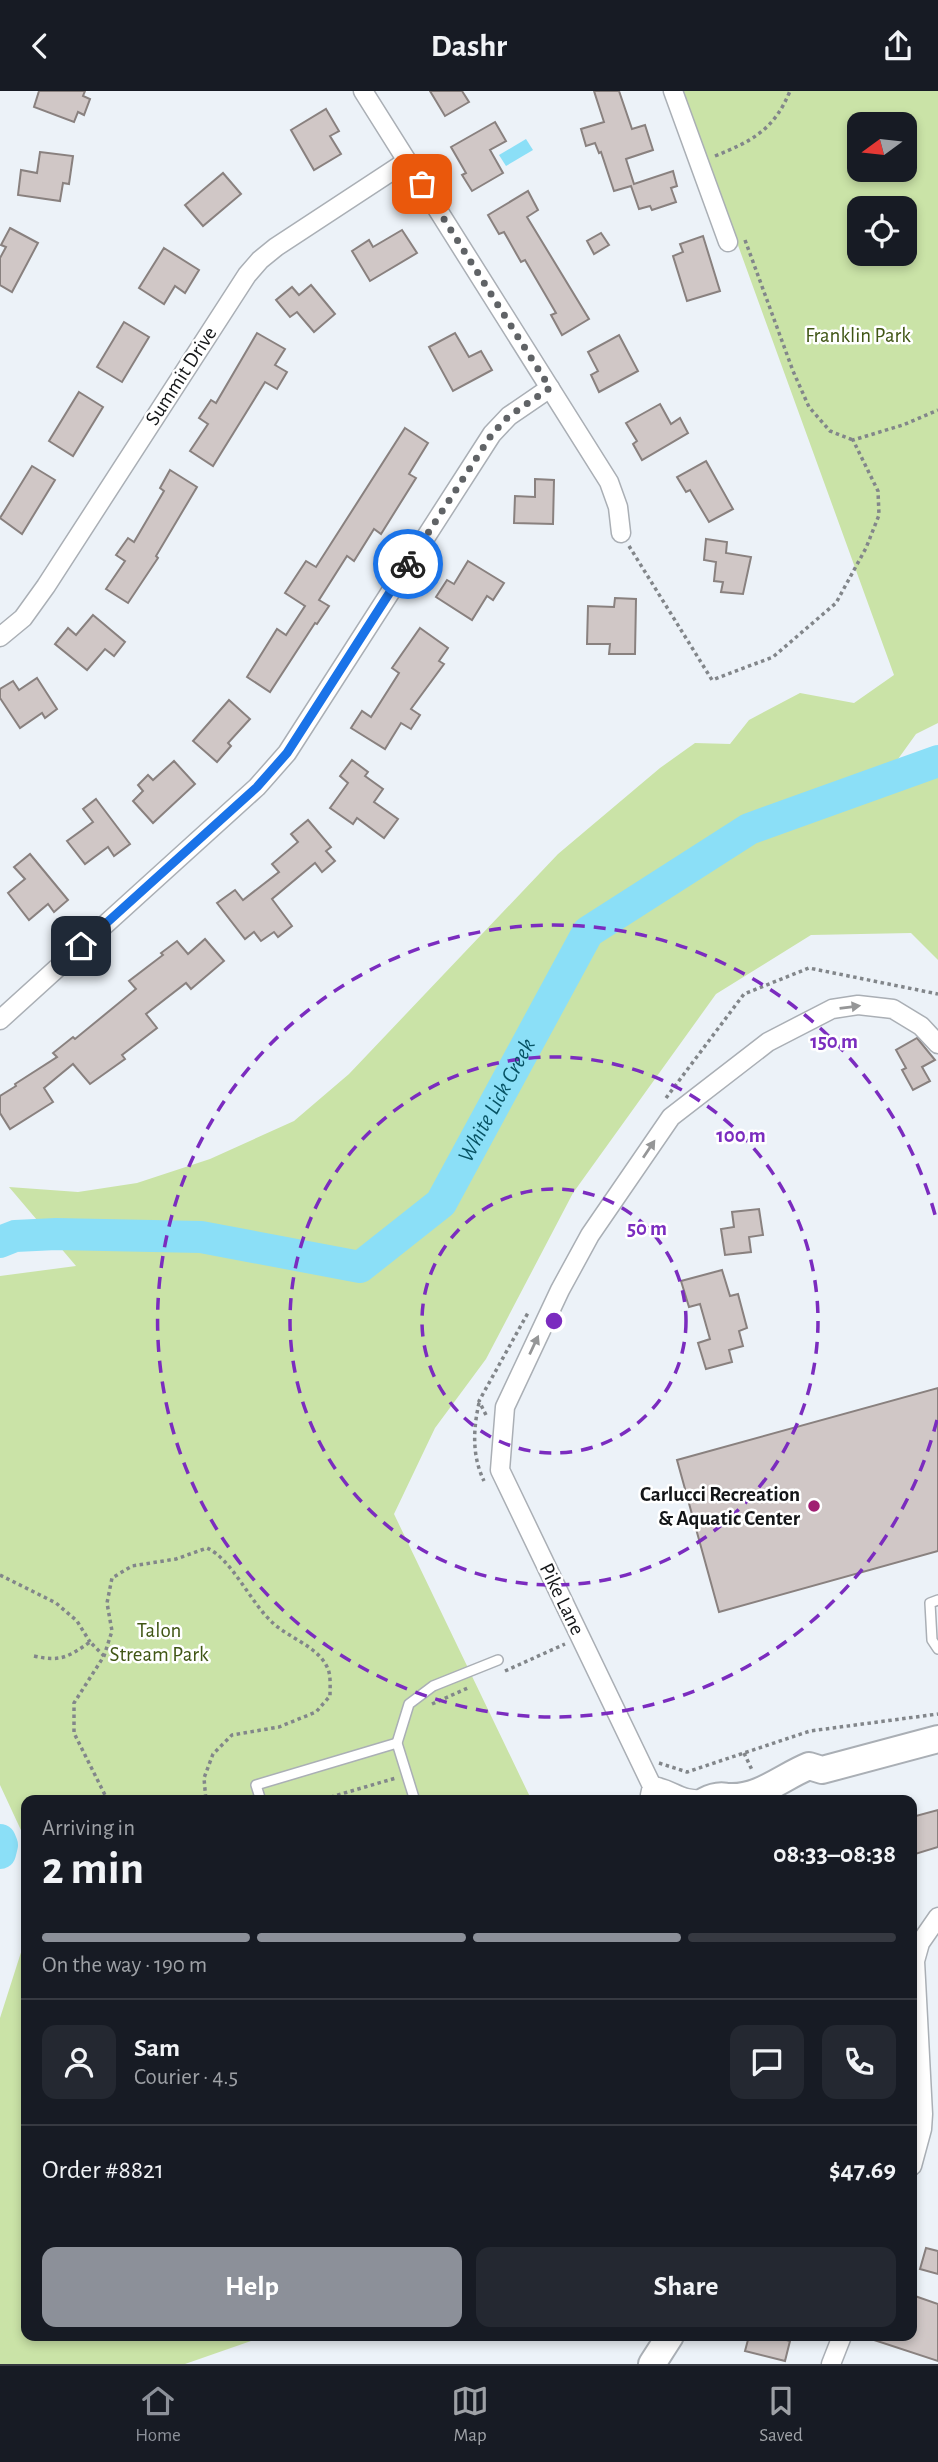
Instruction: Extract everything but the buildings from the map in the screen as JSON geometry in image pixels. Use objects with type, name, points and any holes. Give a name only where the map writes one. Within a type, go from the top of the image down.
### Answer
[{"type":"street","points":[[363,91],[609,482],[618,507],[621,533]]},
{"type":"street","points":[[673,91],[735,237]]},
{"type":"street","name":"Summit Drive","points":[[0,637],[23,618],[46,586],[247,275],[260,260],[285,241],[408,162]]},
{"type":"street","points":[[0,1020],[257,787],[287,753],[492,434],[509,416],[550,388]]},
{"type":"street","name":"Pike Lane","points":[[677,1795],[660,1787],[652,1793],[500,1470],[505,1407],[590,1235],[671,1117],[768,1042],[832,1009],[858,1005],[893,1009],[921,1025],[938,1044]]},
{"type":"street","points":[[752,1795],[809,1766],[822,1770],[938,1739]]},
{"type":"street","points":[[788,1795],[813,1781],[822,1770]]},
{"type":"street","points":[[917,1954],[920,1943],[938,1917]]},
{"type":"street","points":[[917,1999],[923,2114],[917,2148]]},
{"type":"street","points":[[652,2364],[667,2341]]},
{"type":"street","points":[[831,2364],[840,2341]]},
{"type":"lane","points":[[938,1600],[930,1603],[932,1640],[938,1649]]},
{"type":"lane","points":[[413,1795],[397,1743],[409,1704],[433,1686],[498,1660]]},
{"type":"lane","points":[[259,1795],[256,1785],[397,1743]]},
{"type":"path","points":[[715,156],[749,142],[769,127],[790,91]]},
{"type":"path","points":[[735,237],[809,407],[830,431],[853,440],[903,425],[938,410]]},
{"type":"path","points":[[621,533],[712,680],[773,657],[836,603],[866,548],[879,515],[878,491],[853,440]]},
{"type":"path","points":[[479,1401],[475,1425],[475,1464],[486,1484]]},
{"type":"path","points":[[105,1795],[74,1733],[74,1703],[104,1656],[112,1631],[107,1604],[112,1578],[132,1566],[176,1559],[207,1548],[219,1553],[251,1600],[275,1625],[317,1653],[329,1669],[330,1696],[316,1711],[279,1727],[232,1735],[213,1754],[204,1777],[206,1795]]},
{"type":"path","points":[[0,1575],[56,1603],[77,1621],[90,1643],[104,1656]]},
{"type":"path","points":[[34,1656],[55,1661],[90,1643]]},
{"type":"path","points":[[504,1672],[566,1644]]},
{"type":"path","points":[[431,1705],[480,1683]]},
{"type":"path","points":[[658,1763],[687,1772],[810,1731],[938,1714]]},
{"type":"path","points":[[338,1795],[407,1775]]},
{"type":"green space","points":[[682,91],[938,91],[938,723],[916,734],[883,780],[938,761],[938,960],[911,933],[811,935],[716,994],[573,1193],[486,1359],[435,1428],[394,1514],[529,1795],[21,1795],[21,1830],[0,1785],[0,1276],[76,1266],[9,1187],[78,1192],[137,1183],[210,1159],[294,1121],[349,1074],[558,854],[660,768],[695,743],[730,744],[749,720],[800,693],[854,703],[894,675]]},
{"type":"green space","points":[[21,1952],[21,2341],[251,2341],[185,2364],[0,2364],[0,2018]]},
{"type":"water","points":[[526,139],[533,150],[506,166],[499,155]]},
{"type":"waterway","name":"White Lick Creek","points":[[0,1242],[15,1236],[56,1234],[201,1237],[360,1267],[441,1203],[588,932],[749,829],[938,761]]},
{"type":"waterway","name":"White Lick Creek","points":[[0,1840],[0,1853]]},
{"type":"way so far","points":[[408,564],[492,434],[509,416],[550,388],[422,184]]},
{"type":"place","name":"Carlucci Recreation & Aquatic Center","points":[[814,1506]]},
{"type":"route","points":[[81,946],[257,787],[287,753],[408,564]]},
{"type":"park label","name":"Franklin Park","points":[[858,335]]},
{"type":"park label","name":"Talon Stream Park","points":[[159,1642]]}]
